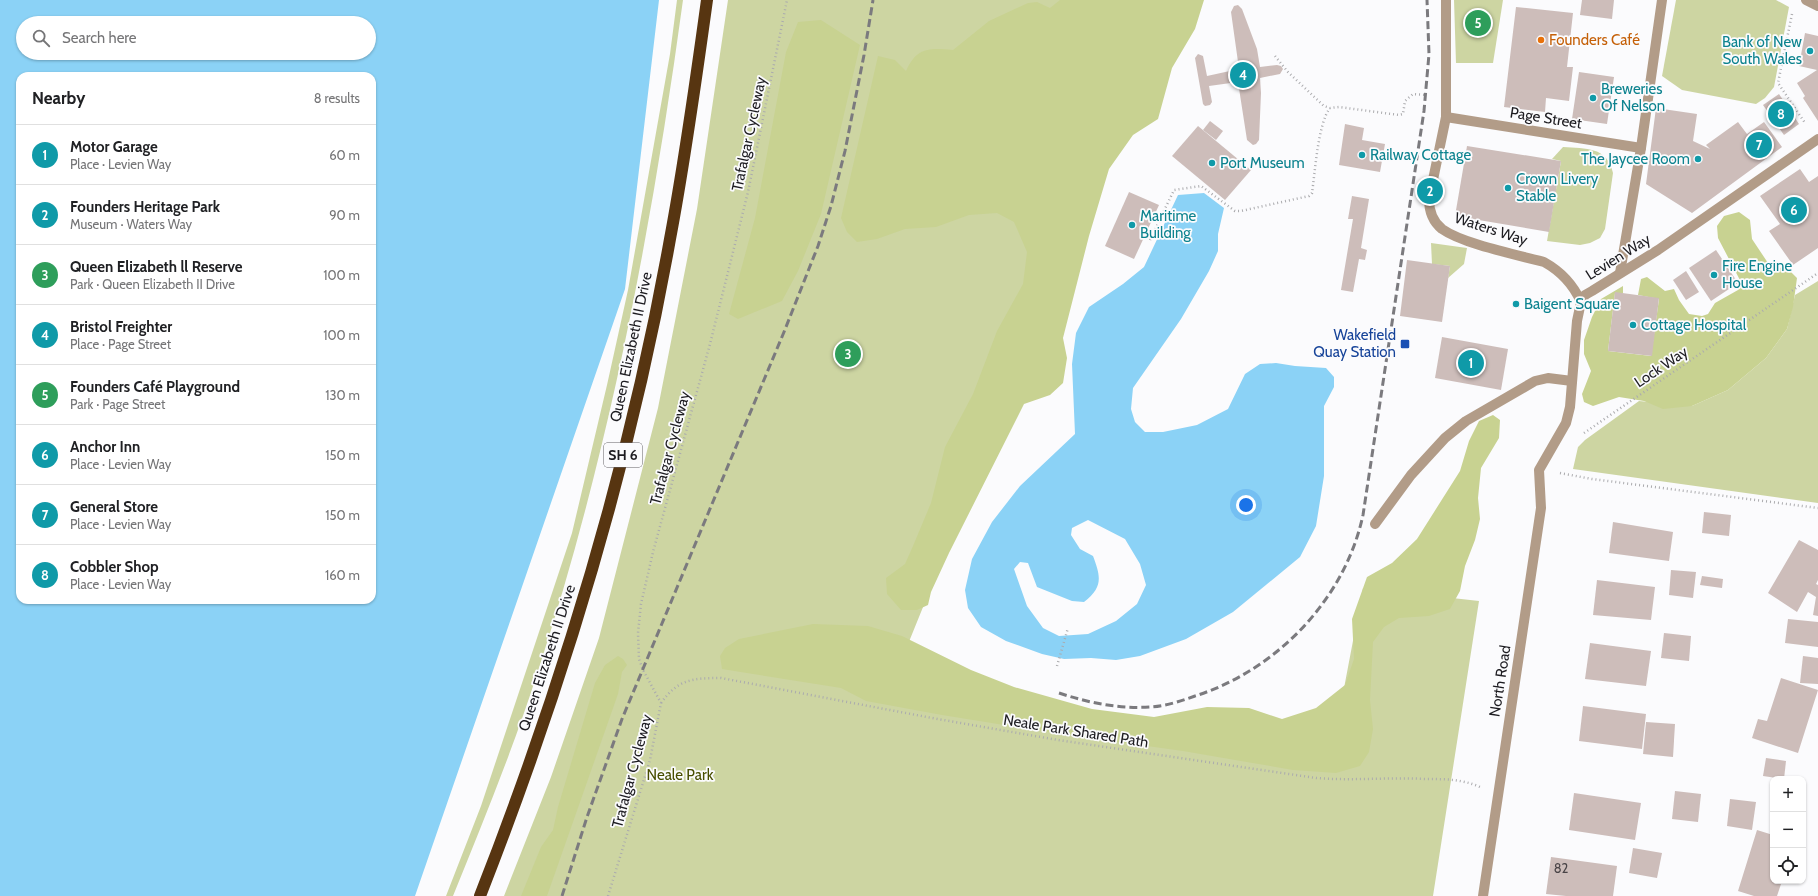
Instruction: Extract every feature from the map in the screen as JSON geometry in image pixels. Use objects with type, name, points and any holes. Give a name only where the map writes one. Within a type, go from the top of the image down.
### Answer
[{"type":"highway","name":"Queen Elizabeth II Drive","points":[[480,896],[510,820],[546,717],[598,548],[625,448],[649,344],[670,240],[707,0]]},
{"type":"street","name":"Waters Way","points":[[1446,0],[1446,117],[1429,199],[1429,210],[1433,219],[1442,228],[1469,241],[1544,262],[1555,268],[1574,287],[1581,302]]},
{"type":"street","points":[[1620,273],[1641,148],[1662,0]]},
{"type":"street","points":[[1806,0],[1818,6]]},
{"type":"street","name":"Page Street","points":[[1446,117],[1641,148]]},
{"type":"street","name":"Levien Way","points":[[1540,470],[1566,423],[1572,381],[1577,321],[1581,302],[1585,295],[1658,250],[1818,139]]},
{"type":"street","points":[[1375,524],[1411,475],[1445,438],[1466,421],[1535,381],[1548,378],[1572,381]]},
{"type":"street","name":"North Road","points":[[1483,896],[1541,508],[1540,470]]},
{"type":"path","name":"Trafalgar Cycleway","points":[[608,896],[650,760],[661,703],[643,670],[639,659],[638,633],[641,604],[653,552],[708,352],[748,192],[788,0]]},
{"type":"path","points":[[1793,8],[1778,83],[1806,122],[1801,125]]},
{"type":"path","points":[[1275,56],[1288,72],[1324,106],[1330,108],[1339,107],[1398,115],[1403,114],[1405,102],[1413,94],[1434,96],[1438,100],[1439,108],[1446,117]]},
{"type":"path","points":[[1150,240],[1174,190],[1201,186],[1235,211],[1309,196],[1312,193],[1325,114],[1330,108]]},
{"type":"path","name":"Lock Way","points":[[1582,435],[1818,273]]},
{"type":"path","points":[[1540,470],[1592,479],[1818,508]]},
{"type":"path","points":[[1057,666],[1068,628]]},
{"type":"path","name":"Neale Park Shared Path","points":[[661,703],[670,691],[687,681],[721,678],[940,720],[1176,757],[1342,780],[1406,778],[1469,782],[1498,794]]},
{"type":"green space","points":[[677,0],[683,0],[671,85],[642,255],[607,424],[586,508],[563,591],[518,730],[453,896],[446,896],[481,806],[572,533],[628,290],[670,54]]},
{"type":"green space","name":"Neale Park","points":[[728,0],[1177,0],[1101,168],[889,691],[1330,762],[1363,588],[1479,601],[1433,896],[504,896],[551,777],[599,638],[658,408],[697,209]]},
{"type":"green space","points":[[1060,0],[1204,0],[1195,29],[1172,68],[1158,119],[1133,135],[1109,169],[1089,236],[1063,338],[1067,358],[1063,383],[1050,395],[1024,404],[949,553],[931,592],[928,605],[917,610],[901,610],[887,594],[886,578],[905,564],[913,546],[931,503],[945,447],[973,394],[997,331],[1023,284],[1027,252],[1014,222],[997,213],[969,215],[936,227],[905,229],[877,239],[857,242],[847,232],[841,218],[878,56],[895,60],[906,71],[910,63],[919,53],[930,49],[953,50],[989,21],[1028,3],[1037,2],[1050,8]]},
{"type":"green space","points":[[1454,0],[1503,0],[1493,63],[1456,63]]},
{"type":"green space","points":[[1676,0],[1776,0],[1789,7],[1774,87],[1765,98],[1756,104],[1682,90],[1662,76]]},
{"type":"green space","points":[[821,20],[860,45],[821,214],[798,271],[782,301],[738,319],[729,314],[755,218],[786,52],[798,22]]},
{"type":"green space","points":[[1563,147],[1587,149],[1601,153],[1610,164],[1613,173],[1605,229],[1600,238],[1590,243],[1580,245],[1547,241],[1561,161],[1552,159]]},
{"type":"green space","points":[[1739,212],[1750,220],[1752,239],[1770,266],[1788,269],[1797,278],[1793,307],[1787,329],[1766,358],[1728,390],[1692,406],[1663,409],[1644,401],[1619,397],[1593,406],[1584,402],[1582,394],[1591,371],[1584,354],[1584,340],[1592,317],[1601,299],[1623,286],[1623,293],[1615,293],[1608,351],[1651,356],[1659,299],[1638,295],[1641,279],[1647,277],[1665,291],[1674,289],[1679,300],[1689,314],[1702,316],[1708,314],[1715,303],[1738,290],[1742,284],[1718,238],[1717,226],[1724,216]]},
{"type":"green space","points":[[1431,243],[1467,248],[1464,264],[1448,278],[1450,266],[1432,264]]},
{"type":"green space","points":[[1818,281],[1818,503],[1573,469],[1578,447],[1585,440],[1639,401],[1692,406],[1728,390],[1766,358],[1787,329],[1795,295]]},
{"type":"green space","points":[[1493,415],[1500,420],[1499,438],[1481,468],[1478,498],[1480,519],[1475,540],[1465,566],[1460,591],[1450,609],[1429,616],[1399,618],[1384,627],[1373,642],[1370,700],[1373,729],[1369,752],[1360,766],[1336,773],[1293,770],[1183,751],[1054,733],[942,715],[866,701],[841,688],[722,669],[720,656],[725,648],[739,639],[813,624],[868,626],[902,636],[971,670],[1014,687],[1092,709],[1154,717],[1207,707],[1249,708],[1282,719],[1316,708],[1345,685],[1354,659],[1352,619],[1367,577],[1392,563],[1417,539],[1460,471],[1469,441],[1479,421]]},
{"type":"green space","points":[[618,656],[623,659],[627,665],[622,672],[618,694],[547,896],[521,896],[541,847],[553,830],[558,807],[595,683],[605,665]]},
{"type":"water","points":[[0,0],[659,0],[625,289],[415,896],[0,896]]},
{"type":"water","points":[[1204,193],[1224,208],[1218,234],[1218,251],[1209,271],[1181,319],[1133,388],[1131,409],[1135,422],[1145,432],[1163,432],[1197,425],[1228,409],[1245,374],[1260,364],[1276,363],[1326,368],[1334,377],[1334,387],[1324,406],[1324,476],[1316,526],[1300,557],[1233,612],[1186,639],[1140,656],[1116,660],[1091,658],[1064,659],[1042,654],[1006,641],[981,627],[968,608],[965,590],[972,559],[992,522],[1020,486],[1075,434],[1072,364],[1076,333],[1089,307],[1123,284],[1144,267],[1178,195]],"holes":[[[1088,520],[1125,539],[1140,564],[1146,585],[1137,604],[1116,621],[1088,634],[1059,636],[1043,628],[1027,606],[1014,569],[1020,562],[1028,563],[1037,587],[1072,601],[1084,602],[1095,591],[1099,581],[1099,576],[1093,556],[1080,549],[1071,535],[1072,528]]]},
{"type":"building","points":[[1582,0],[1614,0],[1612,19],[1580,15]]},
{"type":"building","points":[[1238,5],[1242,9],[1257,49],[1260,67],[1277,65],[1281,66],[1283,69],[1280,74],[1260,78],[1261,93],[1259,140],[1253,145],[1247,140],[1238,82],[1209,86],[1212,102],[1210,105],[1205,106],[1203,104],[1195,58],[1198,54],[1203,56],[1207,76],[1239,69],[1231,12],[1234,6]]},
{"type":"building","name":"Founders Café","points":[[1516,7],[1573,13],[1567,67],[1573,67],[1569,101],[1546,98],[1545,112],[1504,107]]},
{"type":"building","points":[[1805,33],[1818,36],[1818,121],[1803,98],[1805,96],[1797,83],[1817,70],[1799,66]]},
{"type":"building","name":"Breweries Of Nelson","points":[[1579,72],[1614,77],[1607,124],[1572,119]]},
{"type":"building","points":[[1779,94],[1799,124],[1784,135],[1763,105]]},
{"type":"building","name":"The Jaycee Room","points":[[1656,108],[1697,114],[1693,141],[1710,149],[1706,145],[1738,122],[1747,134],[1764,122],[1782,147],[1692,213],[1646,184]]},
{"type":"building","points":[[1210,121],[1223,131],[1216,140],[1203,130]]},
{"type":"building","name":"Railway Cottage","points":[[1345,124],[1364,128],[1362,140],[1385,144],[1380,172],[1339,165]]},
{"type":"building","name":"Port Museum","points":[[1198,126],[1251,170],[1225,200],[1172,156]]},
{"type":"building","name":"Crown Livery Stable","points":[[1467,146],[1561,161],[1549,232],[1455,216]]},
{"type":"building","points":[[1800,169],[1809,182],[1818,176],[1818,248],[1793,265],[1769,231],[1780,224],[1760,196]]},
{"type":"building","name":"Maritime Building","points":[[1129,192],[1159,205],[1134,259],[1105,246]]},
{"type":"building","points":[[1352,196],[1369,199],[1361,248],[1367,250],[1365,260],[1359,259],[1353,292],[1341,290],[1353,219],[1348,219]]},
{"type":"building","name":"Fire Engine House","points":[[1716,250],[1738,283],[1711,301],[1689,268]]},
{"type":"building","points":[[1407,260],[1450,266],[1442,322],[1400,316]]},
{"type":"building","points":[[1686,271],[1699,292],[1686,300],[1673,280]]},
{"type":"building","name":"Cottage Hospital","points":[[1615,292],[1659,298],[1652,356],[1608,351]]},
{"type":"building","points":[[1442,337],[1508,349],[1501,390],[1435,378]]},
{"type":"building","points":[[1704,512],[1731,515],[1729,536],[1702,533]]},
{"type":"building","points":[[1613,522],[1673,532],[1669,561],[1609,553]]},
{"type":"building","points":[[1799,540],[1818,550],[1818,580],[1816,584],[1818,585],[1818,616],[1813,615],[1816,597],[1808,592],[1797,612],[1768,593]]},
{"type":"building","points":[[1671,570],[1696,572],[1693,598],[1669,595]]},
{"type":"building","points":[[1702,576],[1723,579],[1722,588],[1700,585]]},
{"type":"building","points":[[1597,580],[1655,587],[1651,620],[1593,615]]},
{"type":"building","points":[[1788,619],[1818,622],[1818,647],[1785,643]]},
{"type":"building","points":[[1664,633],[1691,636],[1689,661],[1661,658]]},
{"type":"building","points":[[1590,643],[1651,651],[1646,686],[1585,679]]},
{"type":"building","points":[[1803,656],[1818,658],[1818,684],[1800,683]]},
{"type":"building","points":[[1781,678],[1818,690],[1798,753],[1752,738],[1758,719],[1767,721]]},
{"type":"building","points":[[1583,706],[1646,714],[1642,749],[1579,741]]},
{"type":"building","points":[[1646,722],[1675,724],[1673,757],[1643,754]]},
{"type":"building","points":[[1766,758],[1786,761],[1784,776],[1763,776]]},
{"type":"building","points":[[1675,791],[1701,794],[1698,822],[1672,819]]},
{"type":"building","points":[[1574,793],[1641,803],[1635,840],[1569,830]]},
{"type":"building","points":[[1730,799],[1756,802],[1752,830],[1727,826]]},
{"type":"building","points":[[1757,830],[1770,834],[1770,884],[1781,884],[1777,896],[1754,896],[1738,891]]},
{"type":"building","points":[[1633,848],[1662,853],[1657,878],[1629,873]]},
{"type":"building","points":[[1551,857],[1617,866],[1613,896],[1566,896],[1546,894]]},
{"type":"railway","points":[[562,896],[587,817],[622,719],[784,332],[818,246],[831,206],[845,151],[873,0]]},
{"type":"railway","points":[[1059,693],[1082,700],[1116,706],[1151,707],[1162,706],[1179,701],[1225,684],[1253,669],[1279,649],[1303,627],[1324,602],[1341,575],[1354,546],[1363,515],[1424,111],[1429,54],[1427,0]]},
{"type":"place","name":"Founders Café Playground","points":[[1478,23]]},
{"type":"place","name":"Founders Café","points":[[1541,40]]},
{"type":"place","name":"Bank of New South Wales","points":[[1810,51]]},
{"type":"place","name":"Bristol Freighter","points":[[1243,75]]},
{"type":"place","name":"Breweries Of Nelson","points":[[1593,98]]},
{"type":"place","name":"Cobbler Shop","points":[[1781,114]]},
{"type":"place","name":"General Store","points":[[1759,145]]},
{"type":"place","name":"Railway Cottage","points":[[1362,155]]},
{"type":"place","name":"The Jaycee Room","points":[[1698,159]]},
{"type":"place","name":"Port Museum","points":[[1212,163]]},
{"type":"place","name":"Crown Livery Stable","points":[[1508,188]]},
{"type":"place","name":"Founders Heritage Park","points":[[1430,191]]},
{"type":"place","name":"Anchor Inn","points":[[1794,210]]},
{"type":"place","name":"Maritime Building","points":[[1132,225]]},
{"type":"place","name":"Fire Engine House","points":[[1714,275]]},
{"type":"place","name":"Baigent Square","points":[[1516,304]]},
{"type":"place","name":"Cottage Hospital","points":[[1633,325]]},
{"type":"place","name":"Wakefield Quay Station","points":[[1405,344]]},
{"type":"place","name":"Queen Elizabeth ll Reserve","points":[[848,354]]},
{"type":"place","name":"Motor Garage","points":[[1471,363]]}]
